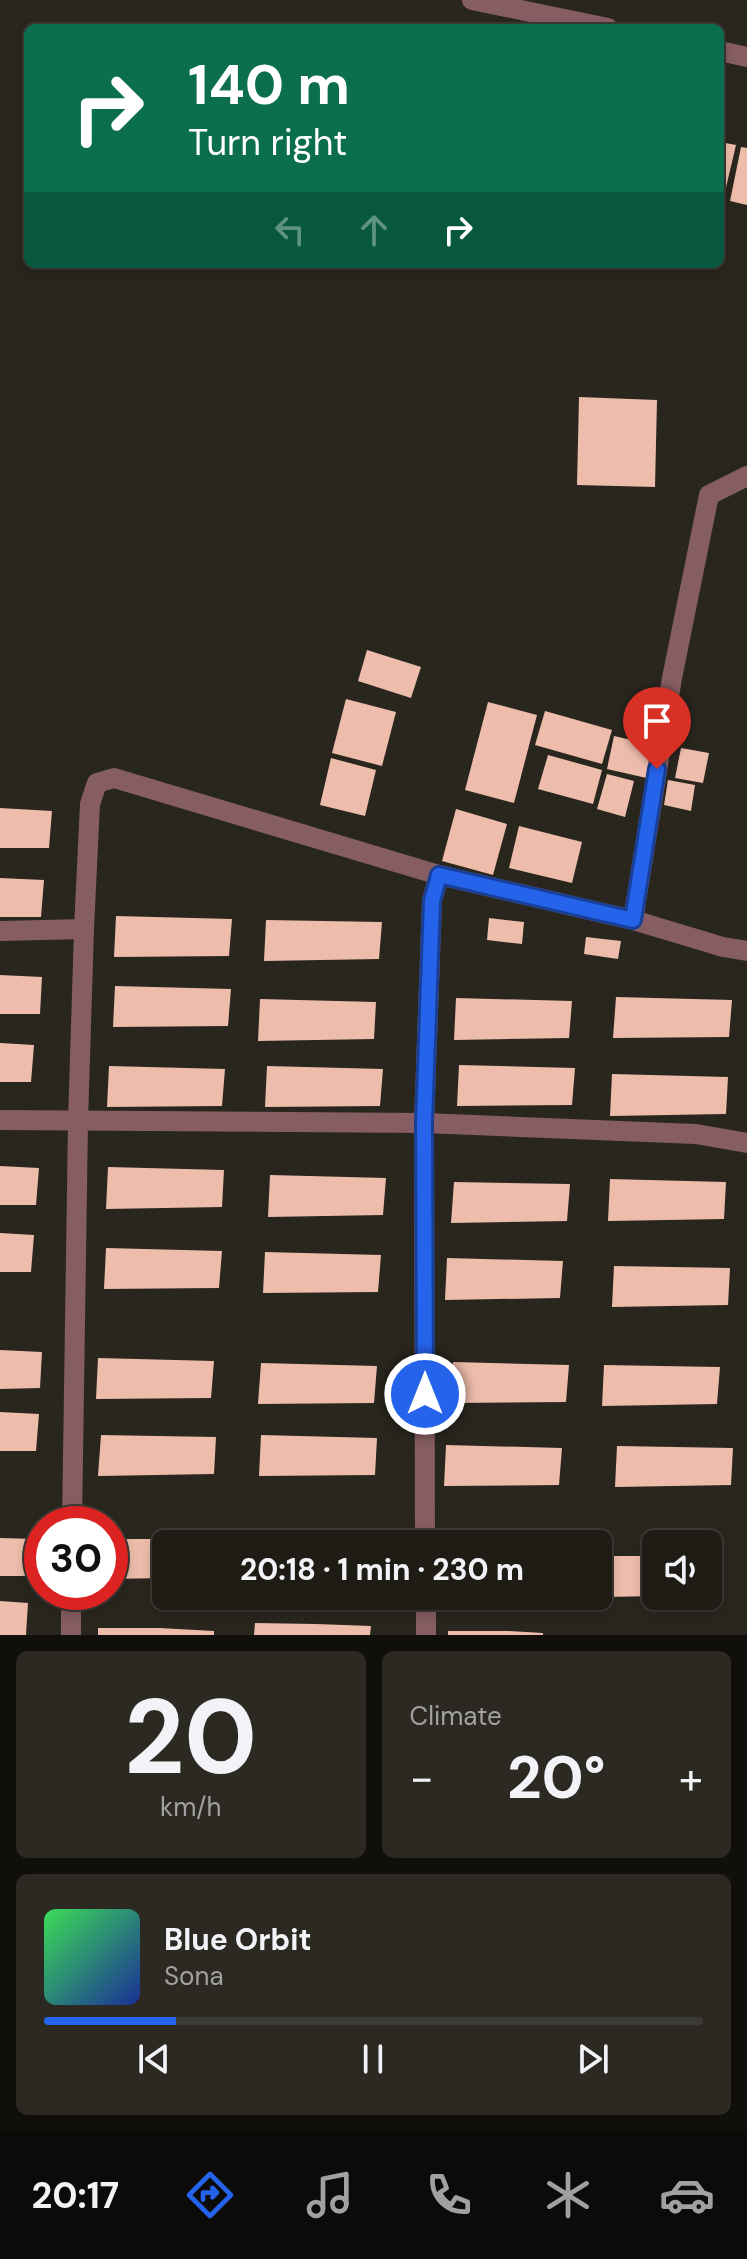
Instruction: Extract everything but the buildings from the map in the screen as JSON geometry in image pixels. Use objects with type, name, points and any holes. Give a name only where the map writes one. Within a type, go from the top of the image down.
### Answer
[{"type":"street","points":[[472,0],[589,24]]},
{"type":"street","points":[[724,52],[747,57]]},
{"type":"street","points":[[633,920],[672,678],[709,495],[747,476]]},
{"type":"street","points":[[72,1506],[84,929],[90,804],[97,783],[114,778],[439,875],[633,920],[723,947],[747,951]]},
{"type":"street","points":[[425,1530],[424,1123],[432,901],[439,875]]},
{"type":"street","points":[[0,931],[84,929]]},
{"type":"street","points":[[0,1120],[424,1123],[696,1134],[747,1143]]},
{"type":"street","points":[[71,1610],[71,1635]]},
{"type":"street","points":[[426,1610],[426,1635]]},
{"type":"route","points":[[425,1394],[424,1123],[432,901],[439,875],[633,920],[657,769]]}]
